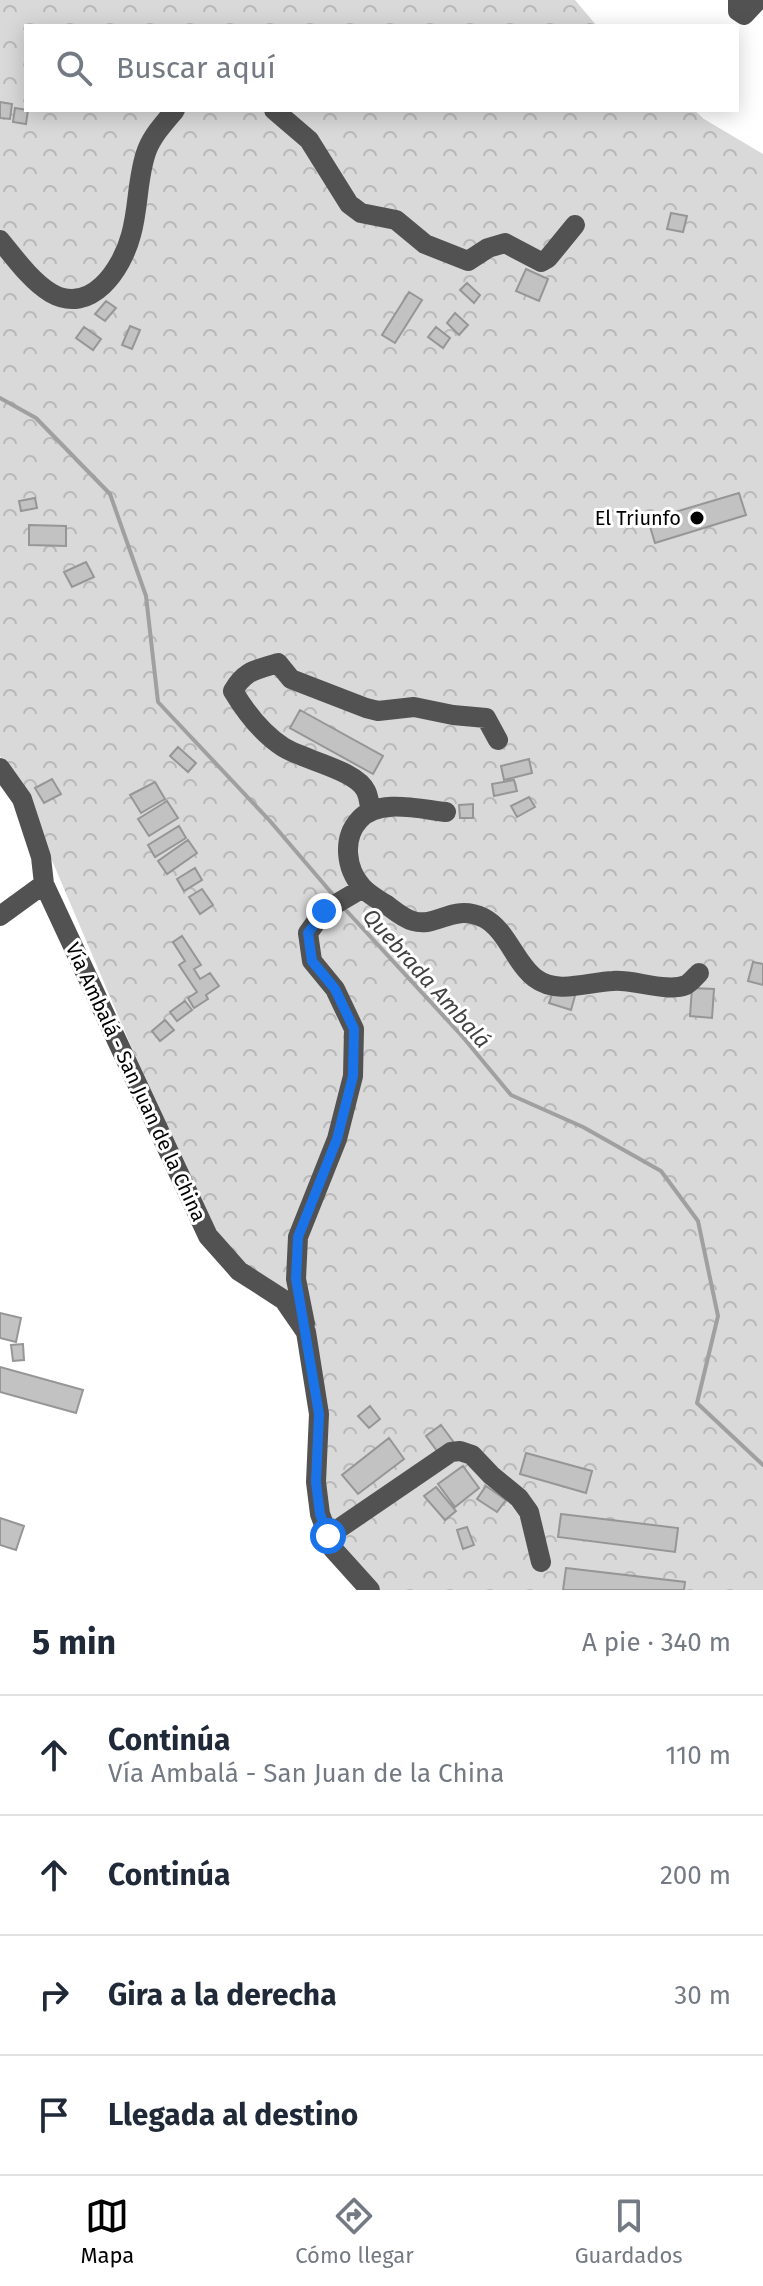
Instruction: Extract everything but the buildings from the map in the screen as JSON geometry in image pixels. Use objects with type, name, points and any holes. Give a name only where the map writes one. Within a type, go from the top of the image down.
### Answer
[{"type":"street","points":[[738,0],[738,11],[744,15],[758,0]]},
{"type":"street","points":[[0,240],[50,292],[70,300],[99,291],[121,259],[131,237],[146,154],[153,138],[173,112]]},
{"type":"street","points":[[276,112],[309,140],[349,204],[361,213],[396,220],[425,244],[460,258],[468,261],[488,248],[505,243],[541,262],[548,258],[575,225]]},
{"type":"street","points":[[371,810],[362,784],[330,766],[283,748],[242,706],[233,691],[241,678],[248,672],[278,663],[291,679],[366,708],[378,711],[414,707],[486,718],[498,740]]},
{"type":"street","name":"Vía Ambalá - San Juan de la China","points":[[0,768],[22,799],[41,857],[44,884],[208,1236],[239,1271],[284,1300],[306,1332],[319,1414],[316,1482],[320,1514],[333,1549],[370,1590]]},
{"type":"street","points":[[446,812],[396,807],[371,810],[358,820],[349,835],[348,856],[353,874],[363,888],[415,922],[429,922],[449,914],[467,912],[487,920],[535,978],[552,986],[583,986],[614,980],[674,987],[687,985],[699,973]]},
{"type":"street","points":[[0,916],[44,884]]},
{"type":"street","points":[[306,1332],[296,1279],[298,1237],[337,1139],[353,1076],[354,1029],[335,989],[312,961],[308,933],[324,911],[363,888]]},
{"type":"street","points":[[328,1536],[451,1452],[460,1451],[472,1455],[524,1505],[535,1531],[541,1562]]},
{"type":"green space","points":[[0,0],[575,0],[595,24],[24,24],[24,112],[696,112],[763,154],[763,1590],[370,1590],[333,1549],[306,1332],[211,1234],[25,797],[0,756]]},
{"type":"waterway","name":"Quebrada Ambalá","points":[[0,398],[36,418],[110,494],[146,596],[158,702],[270,821],[335,897]]},
{"type":"waterway","name":"Quebrada Ambalá","points":[[343,907],[462,1036],[511,1095],[583,1127],[661,1171],[698,1221],[718,1316],[697,1403],[763,1465]]},
{"type":"place","name":"El Triunfo","points":[[697,518]]},
{"type":"route","points":[[324,911],[308,933],[312,961],[335,989],[354,1029],[353,1076],[337,1139],[298,1237],[296,1279],[319,1414],[316,1482],[320,1514],[328,1536]]}]
